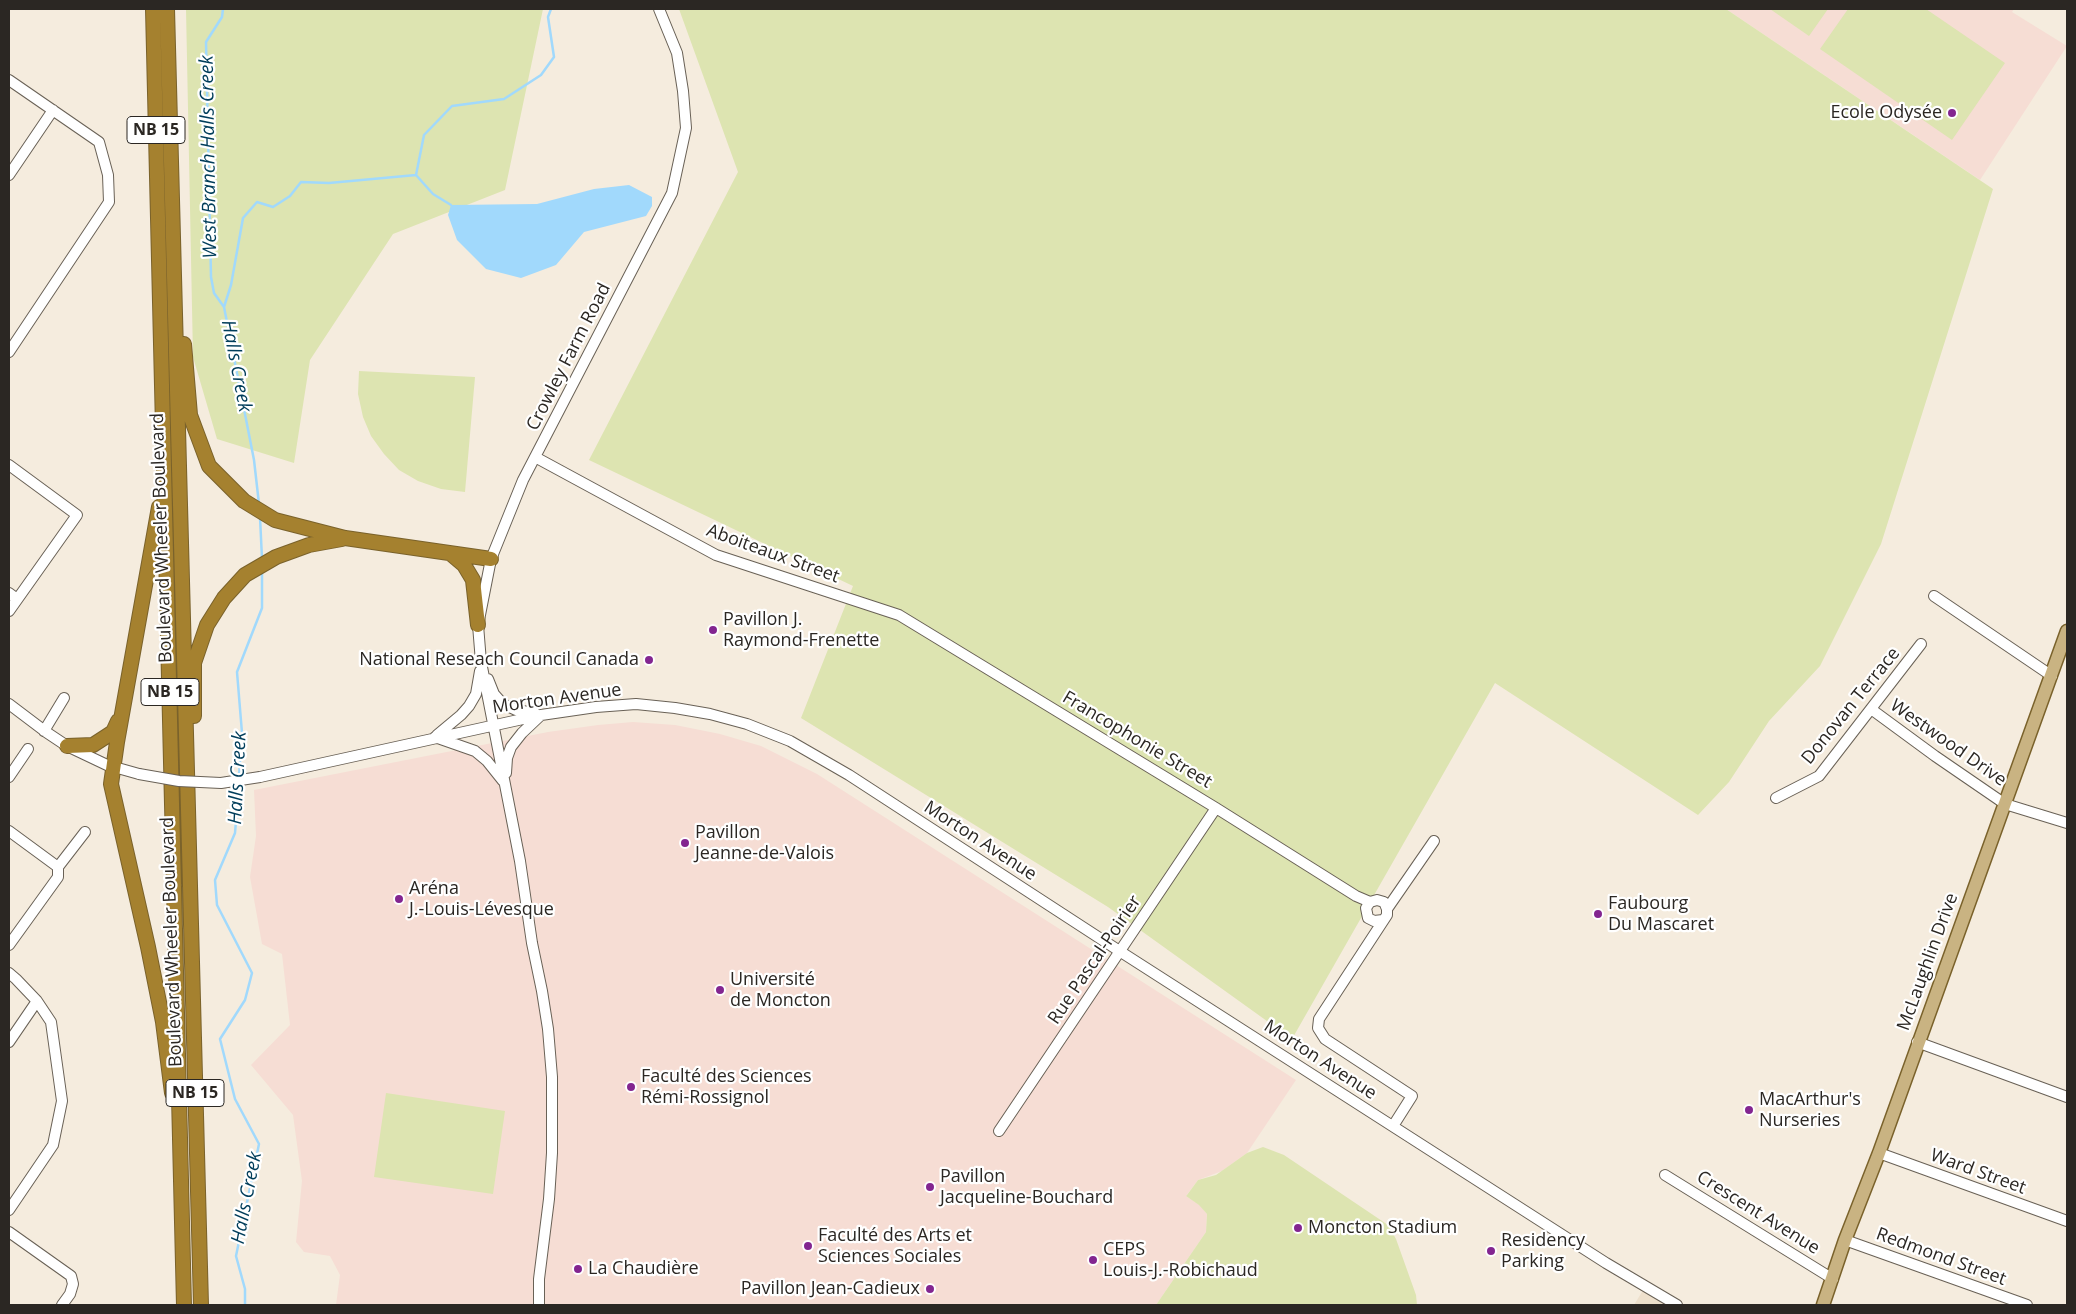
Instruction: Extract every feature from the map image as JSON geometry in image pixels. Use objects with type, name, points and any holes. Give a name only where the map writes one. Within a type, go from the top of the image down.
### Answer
[{"type":"highway","name":"Boulevard Wheeler Boulevard","points":[[153,9],[184,1305]]},
{"type":"highway","name":"Boulevard Wheeler Boulevard","points":[[167,9],[201,1305]]},
{"type":"highway","points":[[172,222],[190,415],[209,466],[244,501],[275,520],[345,538],[491,559]]},
{"type":"highway","points":[[160,251],[155,285],[159,511],[122,711],[112,784],[163,1022],[168,1072],[180,1133]]},
{"type":"highway","points":[[190,880],[195,824],[194,663],[206,625],[224,598],[245,575],[276,557],[309,545],[345,538]]},
{"type":"highway","points":[[450,554],[464,565],[473,580],[478,625]]},
{"type":"highway","points":[[68,746],[93,745],[113,732],[122,711]]},
{"type":"main road","name":"McLaughlin Drive","points":[[1823,1305],[2067,631]]},
{"type":"street","name":"Crowley Farm Road","points":[[505,784],[481,662],[478,625],[491,559],[523,480],[672,193],[686,128],[684,91],[677,53],[659,9]]},
{"type":"street","points":[[9,80],[98,142],[108,175],[109,202],[9,352]]},
{"type":"street","points":[[9,175],[53,110]]},
{"type":"street","name":"Aboiteaux Street","points":[[535,457],[716,555],[899,615]]},
{"type":"street","points":[[9,465],[77,515],[13,596],[9,611]]},
{"type":"street","points":[[1934,596],[2052,676]]},
{"type":"street","name":"Francophonie Street","points":[[899,615],[1216,808],[1368,905]]},
{"type":"street","name":"Donovan Terrace","points":[[1776,798],[1819,776],[1920,644]]},
{"type":"street","points":[[481,662],[494,694],[503,704],[516,710],[541,715]]},
{"type":"street","points":[[434,737],[469,706],[476,694],[481,662]]},
{"type":"street","points":[[44,730],[64,698]]},
{"type":"street","name":"Morton Avenue","points":[[9,704],[68,746],[114,768],[179,781],[221,783],[260,777],[434,737],[541,715],[636,704],[710,714],[747,724],[790,741],[849,775],[1120,952],[1606,1264],[1677,1305]]},
{"type":"street","name":"Westwood Drive","points":[[1871,709],[2005,804],[2067,823]]},
{"type":"street","points":[[539,1305],[539,1279],[549,1199],[552,1153],[552,1077],[542,991],[505,784],[507,758],[511,747],[522,733],[541,715]]},
{"type":"street","points":[[434,737],[475,751],[487,761],[505,784]]},
{"type":"street","points":[[9,777],[28,749]]},
{"type":"street","name":"Rue Pascal-Poirier","points":[[999,1130],[1216,808]]},
{"type":"street","points":[[9,831],[58,867]]},
{"type":"street","points":[[9,945],[58,877],[58,867],[85,832]]},
{"type":"street","points":[[1384,905],[1398,895],[1434,840]]},
{"type":"street","points":[[1378,923],[1368,918],[1368,905],[1374,900],[1384,905],[1387,915],[1378,923],[1320,1019],[1318,1028],[1325,1039],[1412,1096],[1393,1126]]},
{"type":"street","points":[[9,973],[37,1001],[51,1022],[62,1101],[53,1145],[9,1210]]},
{"type":"street","points":[[9,1042],[37,1001]]},
{"type":"street","points":[[1917,1042],[2067,1097]]},
{"type":"street","name":"Ward Street","points":[[1879,1153],[2067,1221]]},
{"type":"street","name":"Crescent Avenue","points":[[1666,1175],[1833,1279]]},
{"type":"street","points":[[9,1232],[71,1276],[73,1284],[70,1294],[62,1305]]},
{"type":"street","name":"Redmond Street","points":[[1845,1240],[2027,1305]]},
{"type":"shaded area","name":"Ecole Odysée","points":[[1726,9],[2014,9],[2012,12],[2067,46],[1980,180]]},
{"type":"shaded area","name":"Université de Moncton","points":[[633,722],[675,725],[720,734],[761,746],[817,774],[1296,1080],[1247,1153],[1222,1171],[1198,1180],[1186,1196],[1200,1205],[1207,1214],[1206,1232],[1156,1305],[336,1305],[340,1275],[330,1256],[304,1252],[296,1242],[302,1181],[293,1115],[251,1065],[290,1025],[282,954],[262,944],[250,877],[256,836],[254,790],[548,732]]},
{"type":"shaded area","points":[[1645,1287],[1677,1305],[1634,1305]]},
{"type":"green space","points":[[186,9],[543,9],[505,190],[393,234],[310,360],[294,463],[217,439],[193,357]]},
{"type":"green space","points":[[679,9],[1726,9],[1993,189],[1881,544],[1820,666],[1769,721],[1729,782],[1698,815],[1495,683],[1292,1039],[1108,907],[801,718],[853,586],[589,460],[738,172]]},
{"type":"green space","points":[[1770,9],[1828,9],[1809,36]]},
{"type":"green space","points":[[1848,9],[1926,9],[2005,63],[1952,140],[1820,49]]},
{"type":"green space","points":[[359,371],[475,377],[465,492],[441,489],[418,481],[399,470],[384,454],[371,436],[363,417],[358,394]]},
{"type":"green space","points":[[386,1093],[505,1111],[493,1194],[374,1177]]},
{"type":"green space","name":"Moncton Stadium","points":[[1263,1147],[1284,1155],[1388,1225],[1396,1239],[1416,1295],[1417,1305],[1156,1305],[1206,1232],[1207,1214],[1199,1205],[1186,1196],[1198,1180],[1216,1175],[1247,1153]]},
{"type":"water","points":[[629,185],[652,197],[652,206],[646,216],[584,232],[556,265],[521,278],[486,269],[457,240],[448,215],[451,205],[537,204],[594,189]]},
{"type":"waterway","name":"West Branch Halls Creek","points":[[223,9],[222,17],[206,42],[211,277],[214,293],[224,307],[254,460],[259,504]]},
{"type":"waterway","points":[[416,175],[424,135],[452,106],[504,99],[541,75],[554,57],[548,17],[551,9]]},
{"type":"waterway","points":[[416,175],[433,194],[451,205]]},
{"type":"waterway","points":[[224,307],[231,285],[243,218],[257,202],[273,207],[290,196],[301,182],[329,183],[416,175]]},
{"type":"waterway","name":"Halls Creek","points":[[260,517],[262,559]]},
{"type":"waterway","name":"Halls Creek","points":[[239,776],[242,733],[237,672],[262,608],[262,572]]},
{"type":"waterway","name":"Halls Creek","points":[[239,784],[235,833],[215,880],[217,905],[252,973],[245,1000],[220,1039],[235,1099],[259,1144],[236,1256],[245,1289],[245,1305]]},
{"type":"place","name":"Ecole Odysée","points":[[1952,113]]},
{"type":"place","name":"Pavillon J. Raymond-Frenette","points":[[713,630]]},
{"type":"place","name":"National Reseach Council Canada","points":[[649,660]]},
{"type":"place","name":"Pavillon Jeanne-de-Valois","points":[[685,843]]},
{"type":"place","name":"Aréna J.-Louis-Lévesque","points":[[399,899]]},
{"type":"place","name":"Faubourg Du Mascaret","points":[[1598,914]]},
{"type":"place","name":"Université de Moncton","points":[[720,990]]},
{"type":"place","name":"Faculté des Sciences Rémi-Rossignol","points":[[631,1087]]},
{"type":"place","name":"MacArthur's Nurseries","points":[[1749,1110]]},
{"type":"place","name":"Pavillon Jacqueline-Bouchard","points":[[930,1187]]},
{"type":"place","name":"Moncton Stadium","points":[[1298,1228]]},
{"type":"place","name":"Faculté des Arts et Sciences Sociales","points":[[808,1246]]},
{"type":"place","name":"Residency Parking","points":[[1491,1251]]},
{"type":"place","name":"CEPS Louis-J.-Robichaud","points":[[1093,1260]]},
{"type":"place","name":"La Chaudière","points":[[578,1269]]},
{"type":"place","name":"Pavillon Jean-Cadieux","points":[[930,1289]]}]
